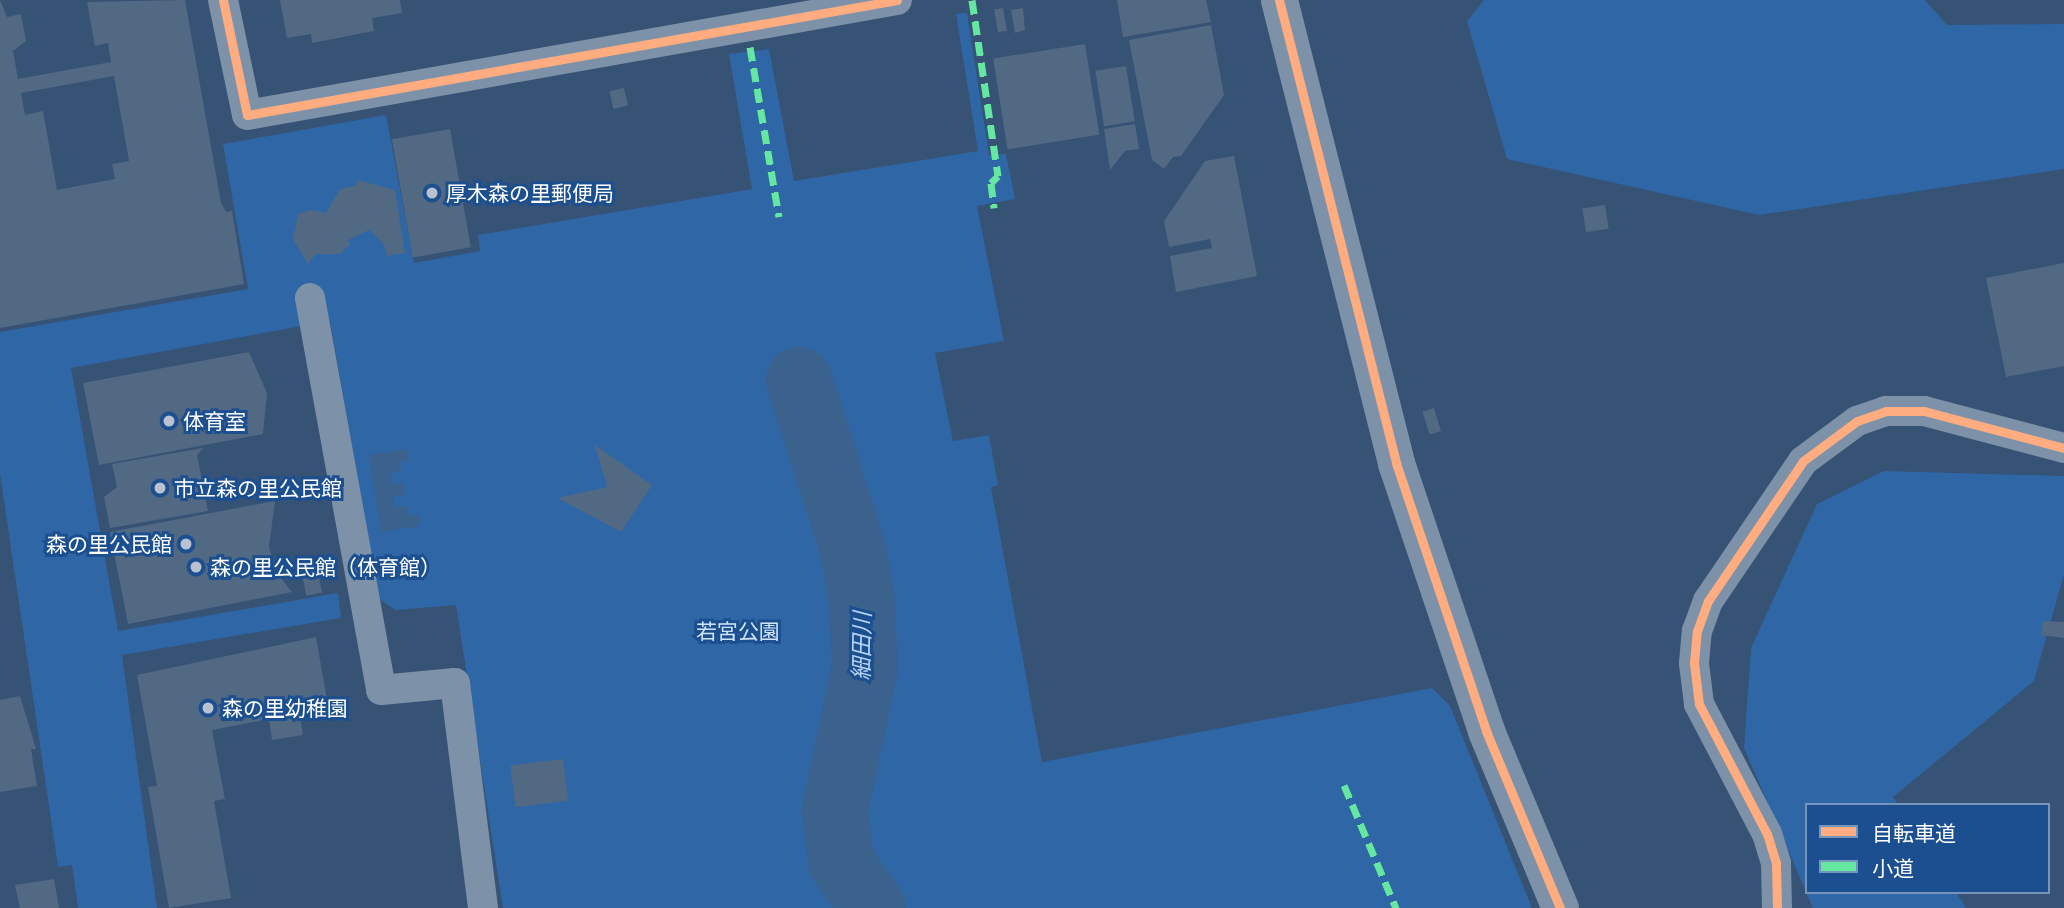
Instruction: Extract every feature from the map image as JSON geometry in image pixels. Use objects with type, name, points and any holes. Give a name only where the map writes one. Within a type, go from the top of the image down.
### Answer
[{"type":"street","points":[[223,0],[247,115],[897,0]]},
{"type":"street","points":[[1279,0],[1396,463],[1486,731],[1560,908]]},
{"type":"street","points":[[310,298],[382,690],[455,682],[483,908]]},
{"type":"street","points":[[1777,908],[1776,863],[1767,834],[1699,704],[1693,663],[1697,631],[1708,601],[1803,461],[1857,421],[1886,411],[1924,411],[2064,448]]},
{"type":"green space","points":[[1484,0],[1925,0],[1947,25],[2064,24],[2064,169],[1759,215],[1507,159],[1467,21]]},
{"type":"green space","name":"若宮公園","points":[[967,13],[989,155],[1006,154],[1015,199],[977,206],[1004,341],[935,353],[953,441],[989,435],[998,485],[991,487],[1042,762],[1432,688],[1450,706],[1532,908],[503,908],[456,605],[396,610],[379,599],[330,321],[71,368],[118,631],[338,593],[341,618],[122,655],[157,908],[78,908],[72,865],[58,867],[0,474],[0,332],[248,289],[223,144],[386,115],[414,263],[480,251],[478,235],[752,189],[729,54],[769,49],[794,181],[978,151],[956,14]]},
{"type":"green space","points":[[1884,471],[2064,476],[2064,574],[2034,681],[1893,797],[1897,803],[1805,803],[1805,889],[1744,748],[1751,648],[1817,504]]},
{"type":"green space","points":[[1807,894],[1957,894],[1966,908],[1813,908]]},
{"type":"shaded area","points":[[408,449],[409,460],[400,462],[401,471],[390,474],[392,484],[403,482],[405,495],[393,496],[394,507],[407,506],[408,516],[418,514],[420,526],[381,532],[369,455]]},
{"type":"building","points":[[0,0],[7,17],[21,14],[26,41],[13,51],[18,79],[111,62],[108,43],[95,46],[87,2],[185,0],[221,203],[226,212],[232,211],[244,284],[0,328]],"holes":[[[114,76],[129,161],[112,164],[115,179],[57,190],[43,111],[25,115],[21,93]]]},
{"type":"building","points":[[280,0],[400,0],[402,13],[372,18],[374,31],[312,43],[311,34],[287,38]]},
{"type":"building","points":[[1117,0],[1206,0],[1211,22],[1123,37]]},
{"type":"building","points":[[1003,8],[1007,31],[998,32],[994,10]]},
{"type":"building","points":[[1023,8],[1025,30],[1015,33],[1011,10]]},
{"type":"building","points":[[1211,25],[1224,95],[1181,156],[1173,157],[1164,169],[1152,160],[1129,40]]},
{"type":"building","points":[[1085,44],[1099,135],[1008,149],[993,59]]},
{"type":"building","points":[[1126,66],[1135,121],[1104,126],[1095,71]]},
{"type":"building","points":[[624,88],[628,106],[613,109],[609,91]]},
{"type":"building","points":[[1135,124],[1139,149],[1125,151],[1110,170],[1104,129]]},
{"type":"building","name":"厚木森の里郵便局","points":[[450,129],[471,247],[413,257],[392,139]]},
{"type":"building","points":[[1234,156],[1257,276],[1176,292],[1170,256],[1212,248],[1210,239],[1169,247],[1164,221],[1205,161]]},
{"type":"building","points":[[358,180],[395,190],[405,253],[387,256],[384,244],[369,230],[348,240],[350,244],[340,254],[316,254],[308,264],[293,239],[298,214],[311,210],[326,213],[340,189],[355,186]]},
{"type":"building","points":[[1605,205],[1609,229],[1586,232],[1582,209]]},
{"type":"building","points":[[2064,263],[2064,366],[2006,377],[1986,278]]},
{"type":"building","points":[[249,352],[267,393],[263,434],[99,465],[83,383]]},
{"type":"building","points":[[1434,408],[1441,431],[1430,434],[1423,412]]},
{"type":"building","points":[[595,445],[652,485],[621,532],[558,498],[607,487]]},
{"type":"building","name":"市立森の里公民館","points":[[203,448],[197,455],[208,511],[110,528],[104,497],[117,487],[112,464]]},
{"type":"building","name":"森の里公民館（体育館）","points":[[275,501],[269,547],[277,573],[292,592],[128,624],[110,532]]},
{"type":"building","points":[[316,562],[322,592],[306,595],[300,565]]},
{"type":"building","points":[[2043,621],[2064,622],[2064,638],[2041,635]]},
{"type":"building","name":"森の里幼稚園","points":[[316,637],[329,711],[300,716],[303,735],[272,740],[269,719],[212,730],[225,799],[214,801],[231,898],[169,908],[148,787],[157,786],[137,675]]},
{"type":"building","points":[[20,696],[36,749],[31,749],[37,786],[0,792],[0,700]]},
{"type":"building","points":[[563,759],[568,801],[516,807],[510,765]]},
{"type":"building","points":[[54,879],[59,908],[20,908],[15,885]]},
{"type":"waterway","name":"細田川","points":[[799,380],[853,549],[862,602],[865,667],[835,811],[841,862],[873,908]]},
{"type":"marked path","points":[[972,0],[998,176],[991,183],[994,208]]},
{"type":"marked path","points":[[750,47],[779,217]]},
{"type":"marked path","points":[[1344,785],[1396,908]]},
{"type":"cycle path","points":[[223,0],[247,115],[897,0]]},
{"type":"cycle path","points":[[1279,0],[1396,463],[1486,731],[1560,908]]},
{"type":"cycle path","points":[[1777,908],[1776,863],[1767,834],[1699,704],[1694,663],[1697,631],[1708,601],[1803,461],[1857,421],[1886,411],[1924,411],[2064,448]]},
{"type":"place","name":"厚木森の里郵便局","points":[[432,193]]},
{"type":"place","name":"体育室","points":[[169,421]]},
{"type":"place","name":"市立森の里公民館","points":[[160,488]]},
{"type":"place","name":"森の里公民館","points":[[186,544]]},
{"type":"place","name":"森の里公民館（体育館）","points":[[196,567]]},
{"type":"place","name":"森の里幼稚園","points":[[208,708]]}]
